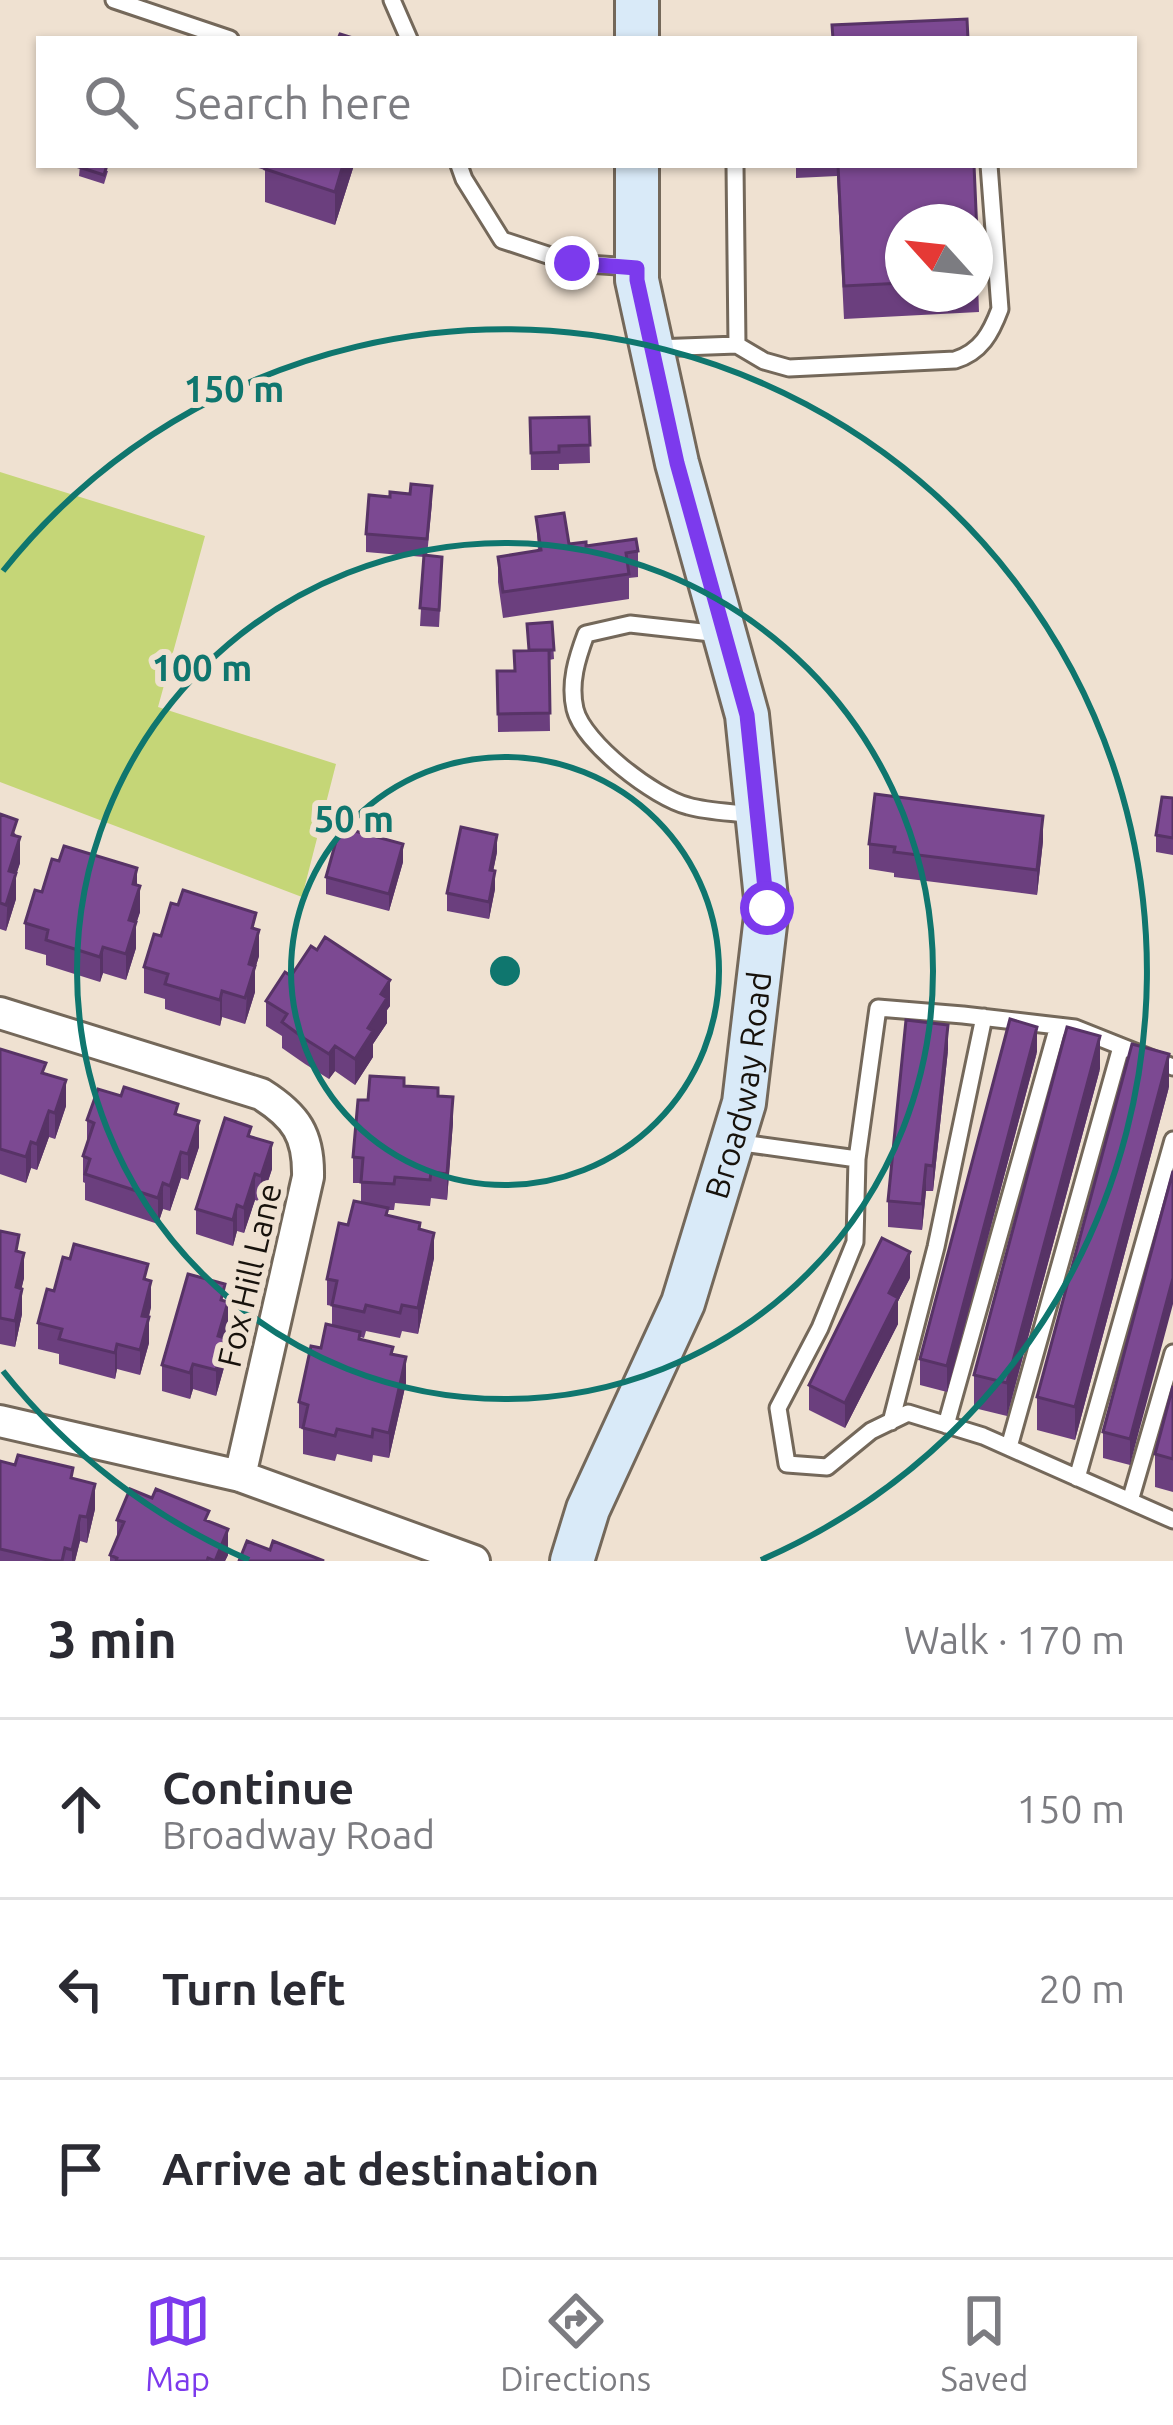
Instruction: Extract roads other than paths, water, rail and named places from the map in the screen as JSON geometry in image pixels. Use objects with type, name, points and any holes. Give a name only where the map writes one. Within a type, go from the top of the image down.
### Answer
[{"type":"main road","points":[[637,0],[637,36]]},
{"type":"main road","name":"Broadway Road","points":[[572,1561],[588,1509],[683,1303],[744,1103],[767,908],[747,715],[677,463],[637,280],[637,168]]},
{"type":"street","name":"Fox Hill Lane","points":[[0,1012],[261,1094],[297,1125],[309,1150],[308,1177],[240,1476]]},
{"type":"street","points":[[0,1421],[240,1476],[474,1561]]},
{"type":"lane","points":[[114,0],[221,36]]},
{"type":"lane","points":[[392,0],[408,36]]},
{"type":"lane","points":[[460,168],[502,240],[572,263],[637,268]]},
{"type":"lane","points":[[735,168],[737,345]]},
{"type":"lane","points":[[652,348],[737,345],[764,361],[789,368],[955,360],[970,355],[993,329],[1000,309],[989,168]]},
{"type":"lane","points":[[725,634],[630,625],[586,634],[574,670],[575,712],[606,754],[656,791],[686,806],[757,815]]},
{"type":"lane","points":[[1173,1067],[1075,1028],[878,1008],[857,1159],[854,1243],[820,1328],[778,1408],[787,1463],[827,1467],[872,1432],[908,1413],[983,1436],[1173,1520]]},
{"type":"lane","points":[[891,1422],[936,1247],[984,1017]]},
{"type":"lane","points":[[946,1425],[1058,1026]]},
{"type":"lane","points":[[1009,1447],[1121,1047]]},
{"type":"lane","points":[[1077,1478],[1173,1140]]},
{"type":"lane","points":[[732,1142],[857,1159]]},
{"type":"lane","points":[[1130,1501],[1173,1353]]}]
